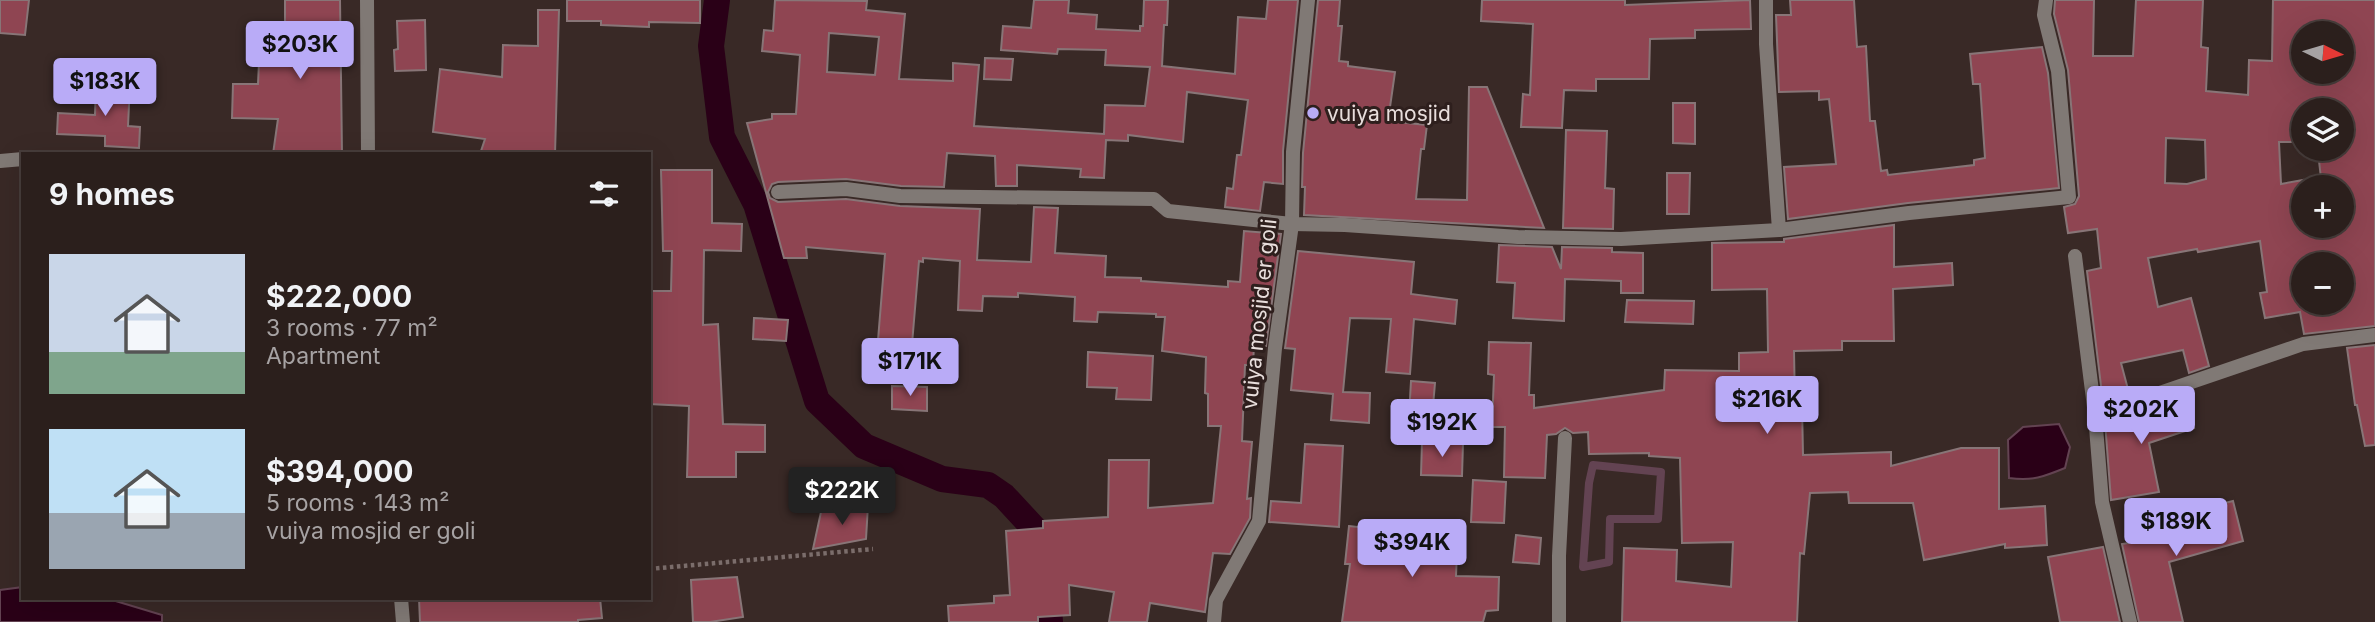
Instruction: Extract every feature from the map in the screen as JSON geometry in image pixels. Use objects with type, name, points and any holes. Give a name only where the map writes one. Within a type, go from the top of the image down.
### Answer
[{"type":"street","points":[[367,0],[368,152]]},
{"type":"street","name":"vuiya mosjid er goli","points":[[1214,622],[1216,600],[1259,521],[1275,348],[1292,224],[1293,152],[1308,0]]},
{"type":"street","points":[[1766,0],[1766,44],[1779,230]]},
{"type":"street","points":[[778,192],[846,190],[900,196],[1154,199],[1168,211],[1292,224],[1518,237],[1622,239],[1779,230],[1909,213],[2069,197],[2059,71],[2044,15],[2046,0]]},
{"type":"street","points":[[0,161],[21,159]]},
{"type":"street","points":[[2075,256],[2095,415],[2102,502],[2130,622]]},
{"type":"street","points":[[2095,415],[2303,344],[2375,335]]},
{"type":"street","points":[[1559,622],[1559,556],[1565,438]]},
{"type":"street","points":[[401,600],[403,622]]},
{"type":"path","points":[[651,569],[873,549]]},
{"type":"shaded area","points":[[2059,424],[2070,447],[2065,468],[2038,477],[2009,478],[2008,440],[2023,427]]},
{"type":"shaded area","points":[[21,587],[21,600],[112,600],[162,615],[162,622],[0,622],[0,590]]},
{"type":"building","points":[[0,0],[29,0],[25,35],[0,33]]},
{"type":"building","points":[[285,0],[340,0],[342,152],[273,152],[278,119],[232,118],[233,84],[258,84],[260,40],[285,41]]},
{"type":"building","points":[[567,0],[700,0],[700,23],[649,22],[649,27],[601,25],[601,21],[567,21]]},
{"type":"building","points":[[775,0],[867,1],[866,10],[905,14],[899,79],[953,81],[953,63],[979,65],[974,126],[1104,134],[1105,105],[1145,106],[1150,67],[1105,65],[1106,50],[1058,49],[1057,54],[1001,50],[1003,26],[1031,28],[1034,0],[1069,0],[1068,13],[1097,15],[1096,29],[1140,31],[1140,26],[1143,26],[1144,0],[1168,0],[1162,66],[1235,74],[1238,17],[1266,19],[1268,0],[1298,0],[1283,151],[1283,184],[1264,182],[1260,211],[1225,207],[1227,188],[1233,189],[1237,155],[1241,155],[1248,100],[1187,92],[1183,142],[1128,135],[1128,141],[1106,140],[1104,178],[1080,177],[1081,169],[1017,165],[1017,186],[996,186],[995,156],[947,153],[944,187],[901,186],[846,179],[778,182],[772,184],[768,192],[770,198],[778,202],[846,199],[900,206],[980,209],[977,260],[1031,262],[1034,207],[1058,208],[1055,253],[1106,256],[1105,277],[1141,278],[1141,281],[1228,287],[1228,281],[1240,282],[1244,231],[1281,234],[1266,346],[1254,345],[1253,365],[1245,365],[1242,441],[1252,442],[1247,499],[1251,498],[1250,518],[1230,554],[1213,553],[1205,612],[1150,603],[1147,622],[1109,622],[1114,592],[1069,585],[1070,615],[1038,617],[1038,622],[949,622],[948,606],[994,603],[994,596],[1010,595],[1006,531],[1043,528],[1043,521],[1108,517],[1109,460],[1149,460],[1148,508],[1213,503],[1221,426],[1208,426],[1206,357],[1162,351],[1165,317],[1156,317],[1156,314],[1098,312],[1097,322],[1074,321],[1075,297],[1018,293],[1018,297],[983,296],[982,311],[958,310],[960,261],[923,258],[923,262],[919,261],[909,380],[875,377],[885,254],[806,247],[807,258],[784,258],[747,123],[772,119],[772,114],[796,114],[800,55],[762,51],[764,30],[773,31]],"holes":[[[829,33],[879,37],[875,75],[827,72]]]},
{"type":"building","points":[[1318,0],[1340,0],[1338,26],[1342,26],[1339,61],[1348,62],[1348,66],[1395,72],[1388,121],[1427,125],[1424,149],[1421,149],[1416,199],[1467,200],[1469,87],[1487,87],[1544,228],[1304,215],[1303,153]]},
{"type":"building","points":[[1482,0],[1625,0],[1625,5],[1750,0],[1751,29],[1695,30],[1695,38],[1650,39],[1649,79],[1596,79],[1596,91],[1564,90],[1562,128],[1521,127],[1523,94],[1530,95],[1533,24],[1481,21]]},
{"type":"building","points":[[1790,0],[1854,0],[1857,47],[1866,46],[1870,121],[1875,121],[1881,171],[1887,170],[1888,175],[1974,165],[1974,160],[1985,158],[1980,84],[1973,84],[1970,54],[2042,47],[2048,73],[2059,188],[1908,203],[1788,219],[1784,167],[1836,164],[1829,99],[1819,100],[1819,91],[1779,92],[1776,15],[1791,15]]},
{"type":"building","points":[[2055,0],[2094,0],[2093,56],[2133,56],[2136,0],[2203,0],[2201,47],[2208,48],[2206,91],[2248,95],[2249,60],[2272,61],[2273,0],[2375,0],[2375,326],[2304,334],[2301,315],[2354,315],[2354,252],[2291,252],[2291,314],[2265,318],[2260,293],[2267,292],[2260,241],[2148,258],[2158,307],[2191,298],[2209,366],[2189,373],[2183,350],[2121,363],[2129,393],[2103,402],[2087,271],[2101,268],[2097,229],[2068,233],[2064,207],[2075,204],[2079,196],[2068,70],[2054,14]],"holes":[[[2291,98],[2354,98],[2354,161],[2319,161],[2321,175],[2354,175],[2354,238],[2291,238],[2291,182],[2281,184],[2279,142],[2291,142]],[[2166,138],[2205,140],[2206,179],[2187,184],[2165,183]]]},
{"type":"building","points":[[538,10],[559,10],[555,152],[481,152],[485,139],[433,132],[440,69],[502,77],[503,45],[538,46]]},
{"type":"building","points":[[425,20],[426,70],[395,71],[394,50],[398,49],[397,21]]},
{"type":"building","points":[[985,58],[1013,59],[1011,80],[984,79]]},
{"type":"building","points":[[96,82],[130,84],[128,126],[140,127],[139,148],[105,146],[105,136],[57,134],[58,113],[95,115]]},
{"type":"building","points":[[1673,103],[1695,103],[1695,144],[1673,143]]},
{"type":"building","points":[[1566,130],[1607,131],[1605,188],[1614,189],[1613,229],[1563,228]]},
{"type":"building","points":[[661,170],[712,170],[712,223],[742,224],[741,251],[704,250],[703,325],[718,324],[723,424],[765,425],[765,452],[736,452],[736,477],[687,477],[689,406],[651,404],[651,291],[671,291],[672,251],[663,251]]},
{"type":"building","points":[[1667,173],[1690,173],[1689,214],[1667,214]]},
{"type":"building","points":[[1894,225],[1894,267],[1952,263],[1953,285],[1893,289],[1894,341],[1842,341],[1842,350],[1794,351],[1795,405],[1802,405],[1803,455],[1891,452],[1891,466],[1961,448],[1999,448],[1999,509],[2045,506],[2047,545],[2005,548],[2005,544],[1924,560],[1913,503],[1849,503],[1848,492],[1810,493],[1804,554],[1800,553],[1797,622],[1622,622],[1624,548],[1677,550],[1676,581],[1731,587],[1733,542],[1682,543],[1680,458],[1649,456],[1649,453],[1589,454],[1588,432],[1573,433],[1565,428],[1556,434],[1547,435],[1545,478],[1504,477],[1505,427],[1492,427],[1494,375],[1488,374],[1489,342],[1531,343],[1529,395],[1534,395],[1534,408],[1664,390],[1665,370],[1739,371],[1739,353],[1768,352],[1767,289],[1712,290],[1712,243],[1784,242],[1784,239]]},
{"type":"building","points":[[1499,245],[1552,247],[1561,269],[1562,247],[1612,248],[1612,252],[1643,253],[1643,293],[1621,293],[1621,281],[1565,279],[1564,321],[1513,318],[1515,283],[1497,282]]},
{"type":"building","points":[[1298,251],[1414,262],[1411,294],[1457,300],[1455,324],[1414,319],[1410,374],[1386,372],[1391,319],[1350,318],[1343,392],[1370,393],[1369,423],[1331,420],[1333,394],[1291,390],[1295,349],[1285,348]]},
{"type":"building","points":[[1627,300],[1694,301],[1693,324],[1625,322]]},
{"type":"building","points":[[754,318],[788,320],[786,341],[753,339]]},
{"type":"building","points":[[2375,345],[2375,445],[2365,446],[2355,405],[2347,348]]},
{"type":"building","points":[[1088,352],[1153,356],[1151,400],[1116,399],[1117,388],[1087,387]]},
{"type":"building","points":[[1411,381],[1435,383],[1432,418],[1409,416]]},
{"type":"building","points":[[892,386],[927,387],[927,411],[892,409]]},
{"type":"building","points":[[2184,395],[2194,428],[2149,443],[2159,492],[2111,500],[2105,422],[2134,412],[2135,414]]},
{"type":"building","points":[[1422,442],[1463,443],[1462,476],[1421,475]]},
{"type":"building","points":[[1305,444],[1343,446],[1339,527],[1269,522],[1271,501],[1301,503]]},
{"type":"building","points":[[1473,480],[1506,482],[1504,523],[1471,522]]},
{"type":"building","points":[[2233,501],[2243,541],[2169,562],[2183,622],[2139,622],[2122,544],[2173,536],[2169,517]]},
{"type":"building","points":[[868,505],[866,539],[813,549],[821,512]]},
{"type":"building","points":[[1349,526],[1417,534],[1417,526],[1458,527],[1456,576],[1499,577],[1498,610],[1486,611],[1483,622],[1342,622],[1350,564],[1345,564]]},
{"type":"building","points":[[1516,535],[1541,538],[1539,564],[1513,562]]},
{"type":"building","points":[[2103,547],[2120,622],[2060,622],[2048,557]]},
{"type":"building","points":[[737,577],[743,617],[693,622],[691,580]]},
{"type":"building","points":[[419,600],[600,600],[602,618],[578,622],[420,622]]},
{"type":"waterway","points":[[717,0],[711,46],[722,137],[756,204],[817,401],[864,446],[942,479],[988,485],[1004,496],[1044,539],[1050,622]]},
{"type":"waterway","points":[[1593,465],[1661,472],[1658,519],[1610,519],[1609,562],[1583,567],[1589,483],[1593,465]]},
{"type":"place","name":"vuiya mosjid","points":[[1313,113]]}]
